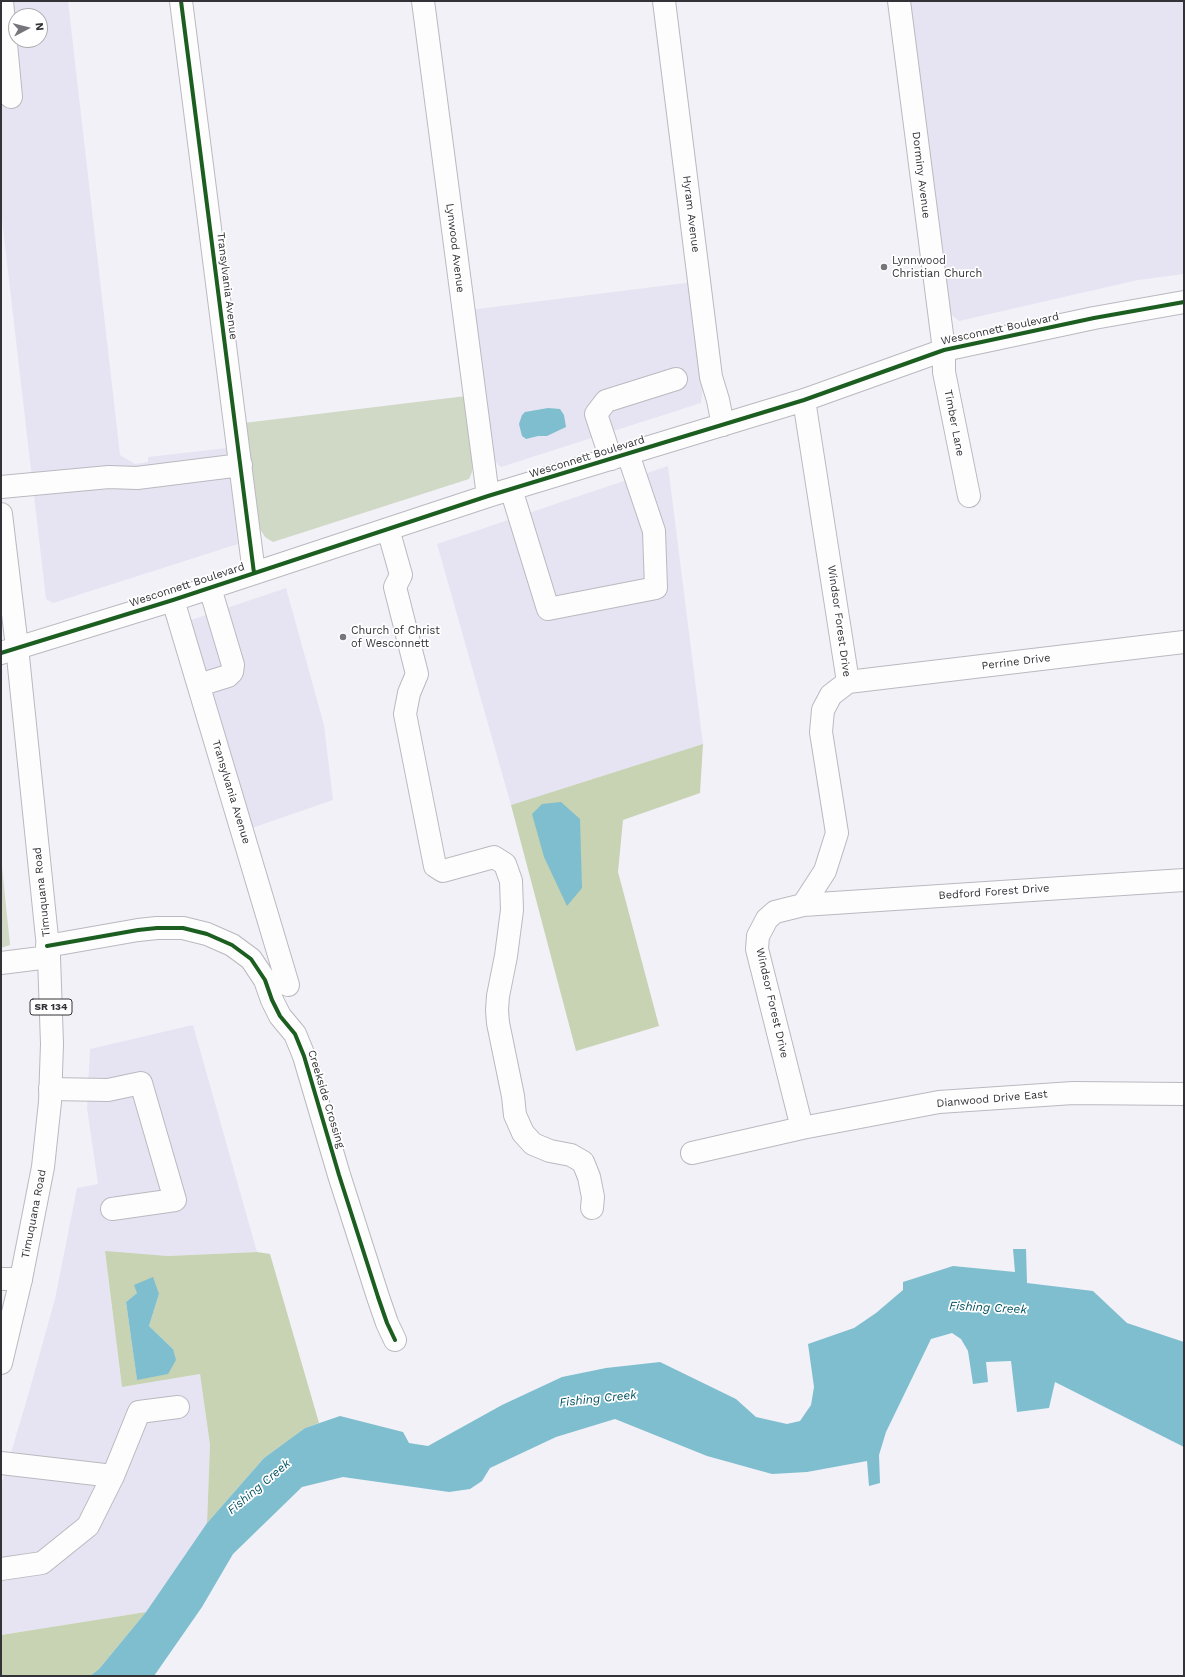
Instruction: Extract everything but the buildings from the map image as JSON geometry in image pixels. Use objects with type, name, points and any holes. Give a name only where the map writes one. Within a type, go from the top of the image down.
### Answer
[{"type":"street","points":[[2,1],[4,71],[11,97]]},
{"type":"street","name":"Transylvania Avenue","points":[[181,1],[254,573]]},
{"type":"street","name":"Lynwood Avenue","points":[[423,1],[488,496]]},
{"type":"street","name":"Hyram Avenue","points":[[664,1],[712,377],[723,425]]},
{"type":"street","name":"Dorminy Avenue","points":[[898,1],[944,350]]},
{"type":"street","name":"Wesconnett Boulevard","points":[[9,650],[173,600],[488,496],[804,400],[944,350],[1094,318],[1184,302]]},
{"type":"street","name":"Timber Lane","points":[[944,350],[944,372],[969,496]]},
{"type":"street","points":[[511,489],[548,609],[656,588],[654,531],[619,456],[596,414],[606,401],[676,379]]},
{"type":"street","name":"Windsor Forest Drive","points":[[802,1128],[757,949],[758,936],[767,919],[774,912],[803,905],[825,871],[837,833],[821,732],[823,710],[831,695],[848,682],[804,400]]},
{"type":"street","points":[[1,487],[109,477],[137,478],[241,465]]},
{"type":"street","name":"Timuquana Road","points":[[1,514],[9,650],[48,952],[52,1044],[50,1090],[43,1167],[11,1279],[1,1363]]},
{"type":"street","points":[[388,529],[402,574],[395,587],[417,674],[410,693],[405,714],[435,866],[443,871],[494,857],[505,864],[511,881],[512,910],[497,1010],[498,1023],[513,1096],[515,1115],[523,1134],[533,1144],[571,1155],[583,1162],[589,1177],[593,1198],[592,1208]]},
{"type":"street","points":[[199,685],[228,676],[232,672],[233,666],[210,588]]},
{"type":"street","name":"Transylvania Avenue","points":[[173,600],[288,985]]},
{"type":"street","name":"Perrine Drive","points":[[848,682],[1184,642]]},
{"type":"street","name":"Bedford Forest Drive","points":[[803,905],[1184,880]]},
{"type":"street","name":"Creekside Crossing","points":[[1,963],[48,952],[82,941],[138,930],[157,928],[184,928],[207,934],[232,945],[250,959],[265,980],[272,1000],[280,1016],[295,1034],[304,1056],[341,1182],[378,1297],[395,1340]]},
{"type":"street","points":[[50,1090],[108,1090],[141,1083],[176,1200],[112,1209]]},
{"type":"street","name":"Dianwood Drive East","points":[[692,1153],[802,1128],[939,1102],[1073,1092],[1184,1094]]},
{"type":"street","points":[[1,1569],[42,1563],[88,1526],[113,1476],[139,1412],[178,1407]]},
{"type":"street","points":[[1,1463],[113,1476]]},
{"type":"shaded area","points":[[1,1],[68,1],[120,455],[135,464],[148,462],[148,457],[227,448],[238,544],[53,603],[46,599],[1,211]]},
{"type":"shaded area","points":[[905,1],[1184,1],[1184,274],[1138,280],[959,321],[949,313]]},
{"type":"shaded area","points":[[693,282],[703,385],[701,403],[501,467],[492,459],[469,310]]},
{"type":"shaded area","points":[[668,466],[703,744],[511,805],[437,544]]},
{"type":"shaded area","points":[[286,588],[324,725],[333,800],[249,829],[188,621]]},
{"type":"shaded area","points":[[193,1025],[257,1252],[168,1256],[105,1252],[122,1387],[200,1374],[210,1445],[207,1523],[146,1612],[1,1635],[1,1486],[55,1299],[77,1188],[98,1184],[87,1108],[90,1049]]},
{"type":"green space","points":[[466,396],[473,458],[472,472],[469,479],[273,542],[265,537],[258,526],[244,423]]},
{"type":"green space","points":[[703,744],[700,793],[623,820],[618,872],[659,1026],[576,1051],[511,805]]},
{"type":"green space","points":[[1,857],[10,945],[1,948]]},
{"type":"green space","points":[[105,1251],[168,1256],[257,1252],[270,1254],[319,1423],[305,1428],[264,1458],[207,1523],[210,1445],[200,1374],[122,1387]],"holes":[[[137,1293],[159,1294],[149,1326],[173,1349],[137,1379],[126,1302]]]},
{"type":"green space","points":[[146,1612],[99,1669],[90,1676],[1,1676],[1,1635]]},
{"type":"water","points":[[548,408],[560,409],[564,415],[566,427],[547,436],[538,436],[526,439],[522,436],[519,424],[522,415],[525,412]]},
{"type":"water","points":[[561,802],[580,819],[582,888],[567,906],[544,857],[532,814],[542,804]]},
{"type":"water","name":"Fishing Creek","points":[[1013,1249],[1026,1249],[1027,1283],[1093,1291],[1127,1323],[1184,1342],[1184,1447],[1055,1382],[1049,1408],[1017,1412],[1011,1361],[986,1362],[988,1382],[973,1384],[968,1351],[961,1339],[952,1333],[931,1339],[886,1432],[879,1455],[880,1483],[869,1486],[867,1461],[807,1472],[772,1474],[707,1456],[615,1419],[556,1437],[490,1468],[482,1481],[470,1489],[449,1492],[343,1477],[302,1487],[233,1554],[202,1607],[154,1676],[90,1676],[99,1669],[146,1612],[207,1523],[264,1458],[305,1428],[340,1416],[403,1432],[409,1443],[428,1446],[502,1405],[562,1377],[606,1368],[660,1362],[736,1399],[756,1417],[787,1424],[800,1421],[811,1405],[814,1387],[808,1344],[854,1328],[876,1313],[903,1290],[903,1282],[953,1266],[1015,1272]]},
{"type":"water","points":[[153,1277],[159,1294],[149,1326],[173,1349],[176,1360],[168,1374],[137,1380],[126,1302],[137,1293],[134,1285]]},
{"type":"cycle path","points":[[181,1],[254,573]]},
{"type":"cycle path","points":[[1,653],[173,600],[488,496],[804,400],[944,350],[1094,318],[1184,302]]},
{"type":"cycle path","points":[[47,946],[138,930],[183,928],[207,934],[232,945],[251,959],[265,980],[272,1000],[280,1016],[295,1034],[304,1056],[339,1175],[378,1297],[395,1340]]},
{"type":"place","name":"Lynnwood Christian Church","points":[[884,267]]},
{"type":"place","name":"Church of Christ of Wesconnett","points":[[343,637]]}]
